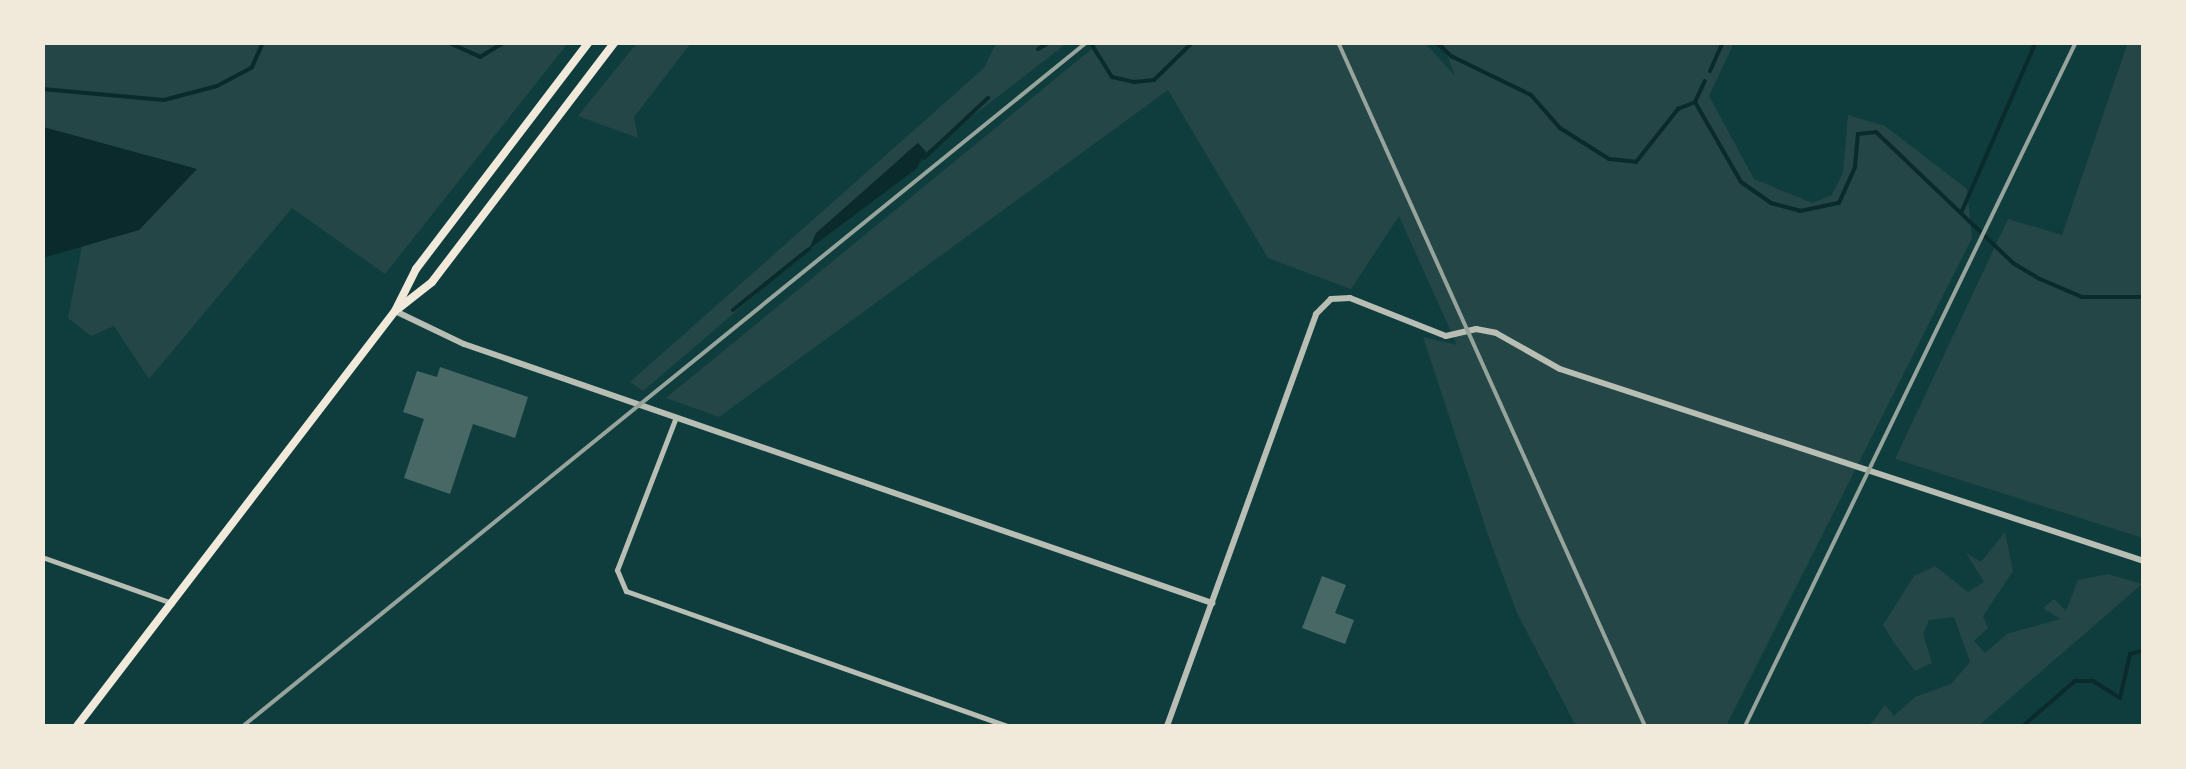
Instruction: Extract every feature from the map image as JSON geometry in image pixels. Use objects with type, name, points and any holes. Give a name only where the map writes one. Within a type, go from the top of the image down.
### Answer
[{"type":"main road","points":[[77,726],[396,311],[416,269],[589,42]]},
{"type":"main road","points":[[396,311],[432,282],[615,42]]},
{"type":"street","points":[[1167,726],[1316,314],[1331,299],[1350,298],[1446,336],[1476,328],[1496,333],[1560,369],[2144,561]]},
{"type":"street","points":[[396,311],[464,344],[1212,603]]},
{"type":"street","points":[[676,416],[618,570],[626,592],[1007,726]]},
{"type":"street","points":[[42,556],[172,603]]},
{"type":"shaded area","points":[[2128,42],[2144,43],[2143,538],[1895,459],[2008,219],[2062,235]]},
{"type":"shaded area","points":[[42,43],[568,43],[385,274],[292,208],[149,379],[114,326],[91,336],[68,318],[83,241],[139,230],[196,169],[43,127]]},
{"type":"shaded area","points":[[637,43],[691,43],[634,117],[638,138],[578,116]]},
{"type":"shaded area","points":[[996,43],[1067,43],[926,152],[918,143],[907,152],[809,249],[643,391],[630,382],[984,68]]},
{"type":"shaded area","points":[[1099,43],[1425,43],[1455,76],[1443,43],[1734,43],[1709,96],[1754,179],[1812,203],[1832,195],[1843,173],[1848,115],[1885,126],[1967,189],[1972,238],[1726,726],[1576,726],[1517,613],[1490,541],[1423,337],[1457,345],[1399,216],[1351,289],[1268,258],[1168,90],[719,417],[666,398]]},
{"type":"shaded area","points":[[42,127],[197,169],[139,230],[43,258]]},
{"type":"shaded area","points":[[918,143],[926,152],[916,169],[809,249],[816,233]]},
{"type":"shaded area","points":[[2005,532],[2013,571],[1983,616],[1988,628],[1974,641],[1985,653],[2007,634],[2060,619],[2043,608],[2054,599],[2066,611],[2078,580],[2108,574],[2142,584],[1978,726],[1869,726],[1885,705],[1894,716],[1915,697],[1951,684],[1970,662],[1954,617],[1929,620],[1923,633],[1932,663],[1915,671],[1895,644],[1883,625],[1914,576],[1935,566],[1968,592],[1984,582],[1966,553],[1981,562]]},
{"type":"building","points":[[440,367],[528,397],[515,438],[473,424],[450,494],[404,478],[424,419],[403,412],[417,371],[437,377]]},
{"type":"building","points":[[1322,576],[1346,585],[1335,613],[1354,620],[1345,644],[1302,628]]},
{"type":"waterway","points":[[42,89],[164,100],[217,86],[252,67],[263,42]]},
{"type":"waterway","points":[[447,42],[480,57],[505,42]]},
{"type":"waterway","points":[[1038,49],[1050,42]]},
{"type":"waterway","points":[[1090,42],[1112,77],[1134,82],[1154,80],[1193,42]]},
{"type":"waterway","points":[[1436,42],[1451,56],[1531,95],[1560,128],[1609,159],[1636,162],[1678,109],[1695,102],[1741,182],[1771,203],[1800,211],[1839,203],[1855,167],[1858,134],[1876,132],[2013,263],[2082,297],[2144,297]]},
{"type":"waterway","points":[[1710,71],[1723,42]]},
{"type":"waterway","points":[[1962,211],[2036,42]]},
{"type":"waterway","points":[[1695,102],[1705,81]]},
{"type":"waterway","points":[[924,158],[988,98]]},
{"type":"waterway","points":[[733,310],[809,249]]},
{"type":"waterway","points":[[2023,726],[2075,681],[2093,681],[2120,698],[2130,654],[2144,650]]},
{"type":"railway","points":[[243,726],[1087,42]]},
{"type":"railway","points":[[1338,42],[1645,726]]},
{"type":"railway","points":[[1745,726],[2076,42]]}]
